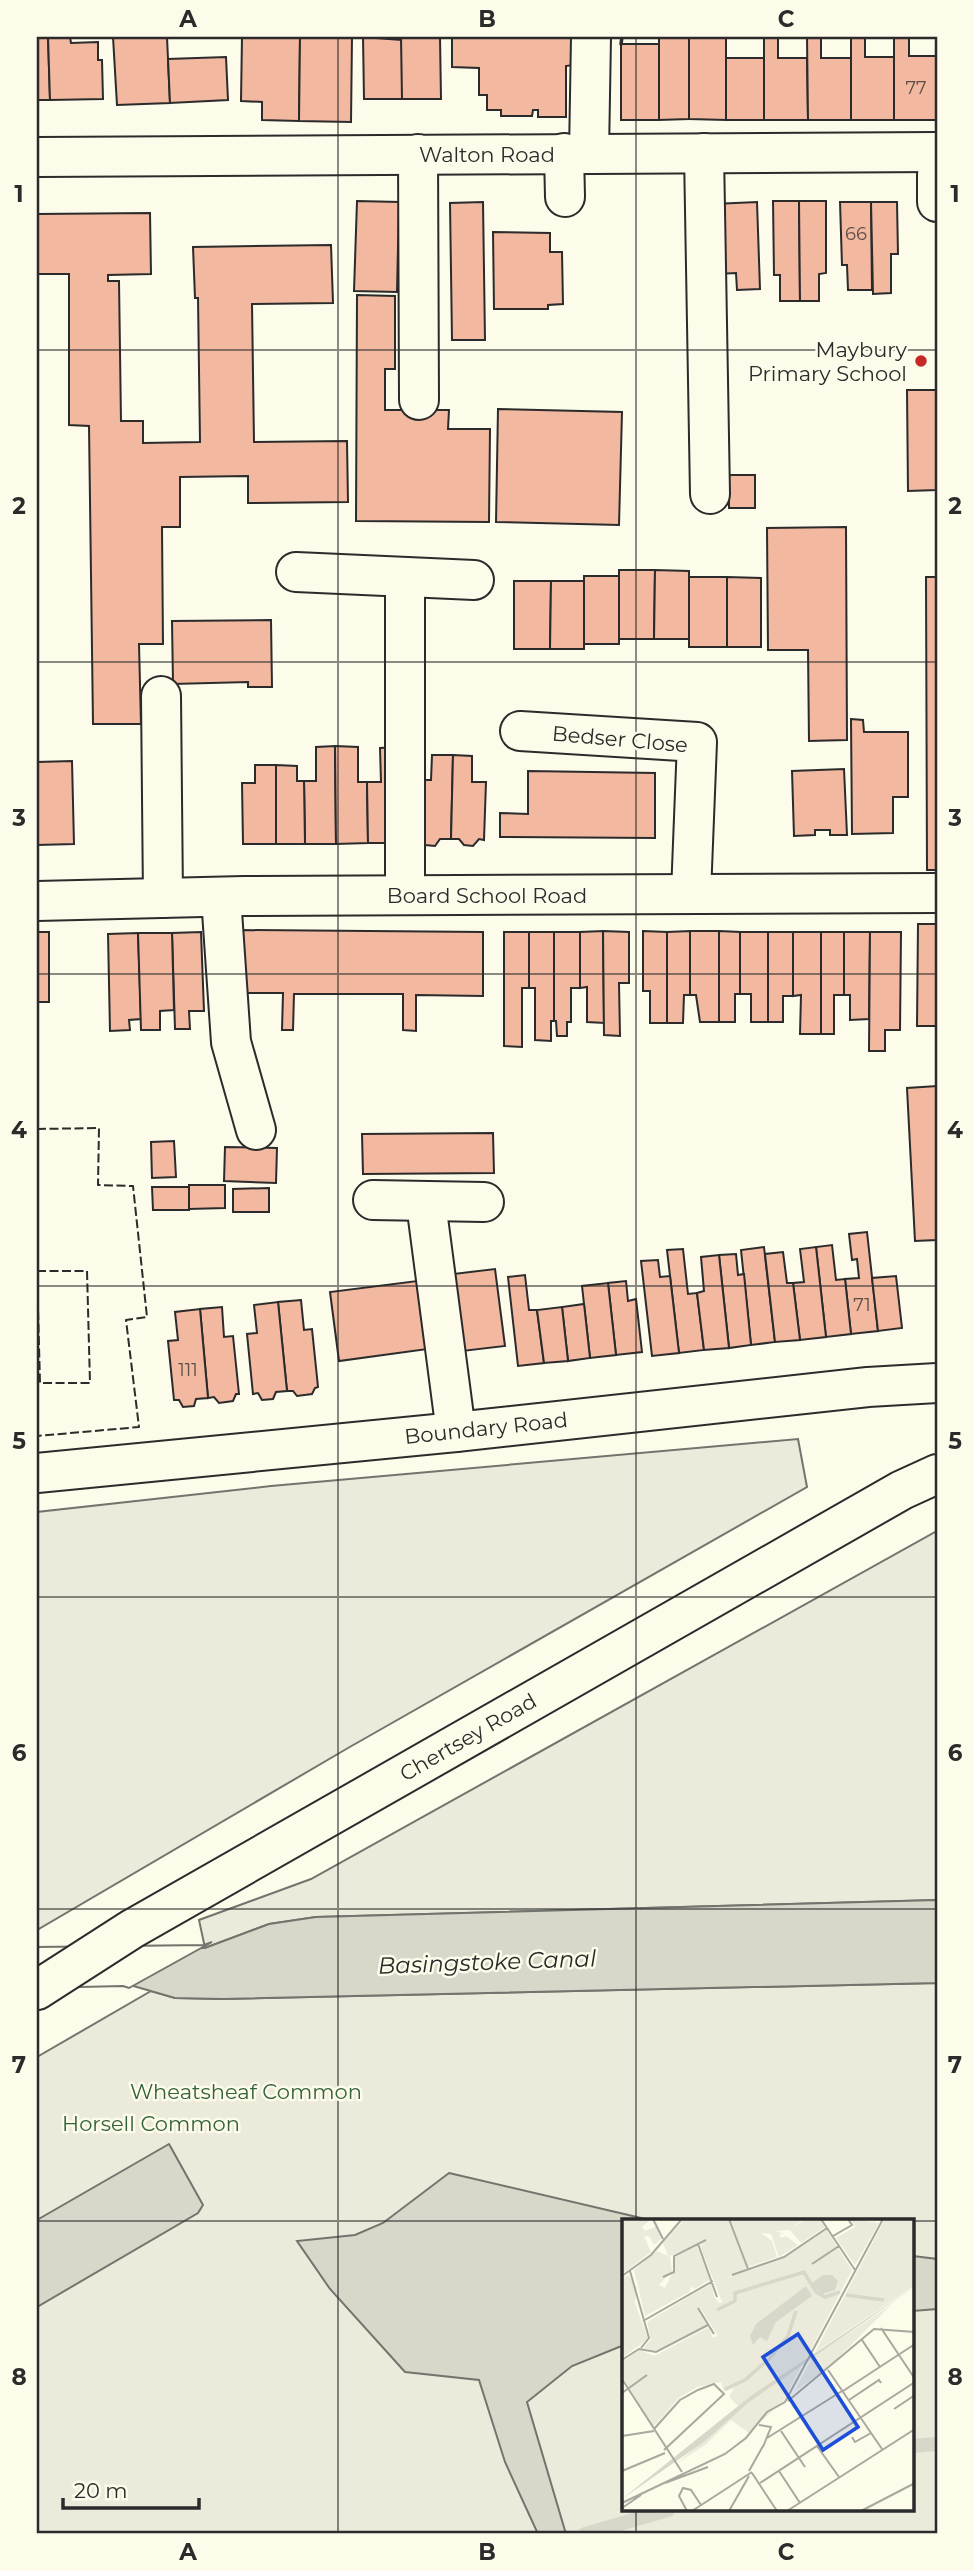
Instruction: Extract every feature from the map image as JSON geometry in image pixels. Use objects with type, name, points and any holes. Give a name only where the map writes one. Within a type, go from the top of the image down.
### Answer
[{"type":"street","points":[[565,197],[576,153],[591,37]]},
{"type":"street","name":"Walton Road","points":[[37,157],[937,152]]},
{"type":"street","points":[[705,153],[710,494]]},
{"type":"street","points":[[418,154],[419,400]]},
{"type":"street","points":[[937,174],[937,202]]},
{"type":"street","points":[[296,572],[474,580]]},
{"type":"street","points":[[405,577],[405,895]]},
{"type":"street","points":[[161,696],[163,898]]},
{"type":"street","name":"Bedser Close","points":[[520,731],[697,742],[691,894]]},
{"type":"street","name":"Board School Road","points":[[37,901],[405,895],[937,893]]},
{"type":"street","points":[[221,897],[231,1042],[256,1130]]},
{"type":"street","points":[[373,1200],[484,1202]]},
{"type":"street","points":[[426,1203],[456,1432]]},
{"type":"street","name":"Boundary Road","points":[[37,1473],[937,1381]]},
{"type":"street","name":"Chertsey Road","points":[[902,1490],[937,1459]]},
{"type":"street","name":"Chertsey Road","points":[[37,1990],[132,1929],[902,1490],[937,1475]]},
{"type":"green space","points":[[798,1439],[807,1487],[348,1748],[37,1930],[37,1512],[271,1486]]},
{"type":"green space","points":[[937,1531],[937,1900],[316,1917],[269,1924],[205,1948],[199,1920],[311,1879]]},
{"type":"green space","name":"Wheatsheaf Common","points":[[937,1983],[937,2534],[37,2534],[37,2057],[151,1991],[175,1998]]},
{"type":"water","name":"Basingstoke Canal","points":[[937,1900],[937,1983],[175,1998],[123,1983],[37,1950],[205,1948],[269,1924],[316,1917]]},
{"type":"water","name":"Horsell Common","points":[[169,2144],[203,2205],[198,2213],[37,2307],[37,2220]]},
{"type":"water","points":[[449,2173],[645,2219],[622,2219],[622,2346],[572,2366],[527,2402],[566,2534],[538,2534],[505,2462],[479,2380],[405,2372],[330,2289],[297,2241],[355,2235],[383,2223]]},
{"type":"water","points":[[914,2256],[937,2259],[937,2309],[914,2311]]},
{"type":"pier","points":[[212,1942],[129,1988],[37,1988],[37,1947],[204,1945]]},
{"type":"building","points":[[37,37],[48,37],[50,100],[37,100]]},
{"type":"building","points":[[48,37],[70,37],[71,43],[98,42],[98,60],[102,60],[103,99],[50,100]]},
{"type":"building","points":[[113,37],[167,37],[170,103],[117,105]]},
{"type":"building","points":[[242,37],[300,37],[299,121],[262,120],[262,102],[241,101]]},
{"type":"building","points":[[300,37],[352,37],[351,122],[299,121]]},
{"type":"building","points":[[363,37],[402,40],[402,99],[364,99]]},
{"type":"building","points":[[401,37],[440,37],[441,99],[402,99]]},
{"type":"building","points":[[452,37],[572,37],[573,65],[566,66],[566,117],[538,117],[538,110],[533,110],[532,116],[501,116],[501,110],[487,110],[487,95],[479,95],[479,68],[452,67]]},
{"type":"building","points":[[659,37],[689,37],[689,119],[659,120]]},
{"type":"building","points":[[689,37],[726,37],[726,120],[689,119]]},
{"type":"building","points":[[764,37],[778,37],[778,58],[807,58],[808,120],[764,120]]},
{"type":"building","points":[[807,37],[821,37],[821,58],[851,58],[851,120],[808,120]]},
{"type":"building","points":[[851,37],[865,37],[865,57],[894,57],[894,120],[851,120]]},
{"type":"building","points":[[894,37],[909,37],[909,56],[937,56],[937,120],[894,120]]},
{"type":"building","points":[[621,44],[659,44],[659,120],[621,120]]},
{"type":"building","points":[[226,57],[228,100],[170,103],[168,59]]},
{"type":"building","points":[[726,58],[764,58],[764,120],[726,120]]},
{"type":"building","points":[[357,201],[399,202],[397,292],[354,291]]},
{"type":"building","points":[[773,201],[799,201],[800,301],[780,301],[780,275],[774,275]]},
{"type":"building","points":[[799,201],[826,201],[826,273],[819,274],[819,301],[800,301]]},
{"type":"building","points":[[483,202],[485,340],[452,340],[450,203]]},
{"type":"building","points":[[757,202],[760,289],[737,290],[736,273],[717,274],[714,204]]},
{"type":"building","points":[[840,202],[871,202],[872,290],[848,290],[847,265],[842,265]]},
{"type":"building","points":[[871,202],[897,202],[898,254],[891,254],[891,293],[873,294]]},
{"type":"building","points":[[150,213],[151,274],[108,275],[108,281],[119,281],[121,421],[143,421],[143,443],[200,442],[198,298],[195,298],[193,247],[331,245],[333,303],[252,304],[254,442],[347,441],[348,502],[248,503],[248,476],[180,477],[180,527],[162,527],[163,644],[139,644],[141,724],[93,724],[89,426],[69,425],[69,274],[37,274],[37,214]]},
{"type":"building","points":[[493,232],[550,233],[550,252],[562,252],[563,304],[548,305],[548,309],[494,309]]},
{"type":"building","points":[[357,295],[395,296],[395,369],[385,369],[385,410],[449,410],[448,429],[490,429],[489,522],[356,521]]},
{"type":"building","points":[[907,390],[937,390],[937,490],[908,491]]},
{"type":"building","points":[[498,409],[622,412],[619,525],[496,522]]},
{"type":"building","points":[[729,475],[755,475],[755,508],[729,508]]},
{"type":"building","points":[[846,527],[847,740],[809,741],[808,650],[768,650],[767,528]]},
{"type":"building","points":[[619,570],[655,570],[654,639],[619,639]]},
{"type":"building","points":[[655,570],[689,571],[689,639],[654,639]]},
{"type":"building","points":[[584,576],[619,576],[619,644],[584,644]]},
{"type":"building","points":[[689,577],[727,577],[727,647],[689,647]]},
{"type":"building","points":[[727,577],[761,578],[761,647],[727,647]]},
{"type":"building","points":[[926,577],[937,577],[937,870],[927,870]]},
{"type":"building","points":[[514,581],[551,581],[550,649],[514,649]]},
{"type":"building","points":[[551,581],[584,581],[584,649],[550,649]]},
{"type":"building","points":[[271,620],[272,687],[248,687],[248,682],[173,684],[172,621]]},
{"type":"building","points":[[851,719],[863,720],[864,732],[908,732],[908,797],[893,797],[893,833],[852,834]]},
{"type":"building","points":[[335,746],[336,844],[305,844],[304,781],[316,781],[316,747]]},
{"type":"building","points":[[335,746],[358,747],[358,782],[367,782],[368,843],[336,844]]},
{"type":"building","points":[[398,747],[399,843],[368,843],[367,782],[381,782],[380,748]]},
{"type":"building","points":[[432,755],[453,755],[451,839],[440,839],[435,846],[425,845],[420,837],[417,780],[431,780]]},
{"type":"building","points":[[453,755],[472,756],[472,782],[486,782],[484,840],[479,839],[473,846],[464,845],[459,839],[451,839]]},
{"type":"building","points":[[72,761],[74,844],[37,845],[37,762]]},
{"type":"building","points":[[255,765],[276,765],[276,844],[243,844],[242,783],[255,783]]},
{"type":"building","points":[[276,765],[297,766],[297,781],[304,781],[305,844],[276,844]]},
{"type":"building","points":[[844,769],[847,835],[830,835],[830,830],[815,830],[815,835],[794,836],[792,771]]},
{"type":"building","points":[[528,771],[655,773],[655,838],[500,837],[500,813],[528,814]]},
{"type":"building","points":[[918,924],[937,924],[937,1026],[917,1026]]},
{"type":"building","points":[[239,930],[483,932],[483,996],[416,995],[416,1031],[403,1030],[403,994],[294,994],[293,1030],[282,1030],[283,993],[239,993]]},
{"type":"building","points":[[603,931],[604,1023],[587,1022],[587,987],[580,988],[580,932]]},
{"type":"building","points":[[603,931],[629,932],[629,983],[619,983],[620,1036],[604,1035]]},
{"type":"building","points":[[643,931],[667,932],[667,1023],[650,1023],[650,991],[643,991]]},
{"type":"building","points":[[690,931],[690,995],[684,995],[683,1023],[667,1023],[667,932]]},
{"type":"building","points":[[690,931],[719,931],[719,1022],[700,1022],[696,995],[690,995]]},
{"type":"building","points":[[719,931],[740,932],[740,994],[735,994],[735,1022],[719,1022]]},
{"type":"building","points":[[37,932],[49,932],[49,1002],[37,1002]]},
{"type":"building","points":[[201,932],[204,1011],[189,1011],[190,1029],[175,1029],[172,933]]},
{"type":"building","points":[[504,932],[529,932],[529,988],[522,988],[522,1047],[504,1046]]},
{"type":"building","points":[[529,932],[554,932],[554,1021],[551,1021],[551,1041],[535,1040],[535,988],[529,988]]},
{"type":"building","points":[[554,932],[580,932],[580,988],[571,988],[571,1022],[567,1022],[567,1036],[557,1036],[554,1021]]},
{"type":"building","points":[[740,932],[768,932],[768,1022],[751,1022],[751,994],[740,994]]},
{"type":"building","points":[[768,932],[793,932],[793,996],[783,996],[783,1022],[768,1022]]},
{"type":"building","points":[[793,932],[821,932],[821,1034],[800,1034],[801,995],[793,996]]},
{"type":"building","points":[[821,932],[844,932],[844,995],[834,995],[834,1034],[821,1034]]},
{"type":"building","points":[[844,932],[870,932],[869,1019],[850,1020],[850,995],[844,995]]},
{"type":"building","points":[[870,932],[901,932],[900,1030],[885,1030],[885,1051],[869,1051]]},
{"type":"building","points":[[138,933],[141,1019],[129,1020],[130,1030],[110,1031],[108,934]]},
{"type":"building","points":[[138,933],[172,933],[174,1010],[160,1011],[160,1030],[141,1030]]},
{"type":"building","points":[[937,1086],[937,1240],[915,1241],[907,1088]]},
{"type":"building","points":[[493,1133],[494,1173],[363,1174],[362,1134]]},
{"type":"building","points":[[174,1141],[176,1177],[152,1178],[151,1142]]},
{"type":"building","points":[[225,1147],[277,1148],[276,1183],[224,1181]]},
{"type":"building","points":[[189,1185],[225,1185],[225,1208],[189,1209]]},
{"type":"building","points":[[152,1187],[189,1187],[189,1210],[153,1210]]},
{"type":"building","points":[[269,1188],[269,1212],[233,1212],[233,1189]]},
{"type":"building","points":[[867,1232],[878,1331],[851,1334],[845,1279],[859,1278],[857,1259],[852,1260],[849,1234]]},
{"type":"building","points":[[832,1245],[836,1280],[845,1279],[851,1334],[826,1337],[816,1247]]},
{"type":"building","points":[[764,1247],[775,1342],[751,1345],[741,1250]]},
{"type":"building","points":[[816,1247],[826,1337],[800,1340],[793,1283],[804,1282],[800,1249]]},
{"type":"building","points":[[683,1249],[688,1294],[697,1293],[704,1350],[679,1353],[667,1250]]},
{"type":"building","points":[[783,1252],[787,1283],[793,1283],[800,1340],[775,1342],[765,1254]]},
{"type":"building","points":[[736,1254],[738,1275],[744,1274],[751,1345],[729,1348],[719,1255]]},
{"type":"building","points":[[719,1255],[729,1348],[704,1350],[697,1293],[704,1291],[701,1257]]},
{"type":"building","points":[[658,1260],[660,1277],[670,1276],[679,1353],[652,1356],[641,1261]]},
{"type":"building","points":[[495,1269],[505,1346],[454,1352],[445,1275]]},
{"type":"building","points":[[525,1275],[529,1310],[537,1310],[544,1363],[518,1366],[508,1277]]},
{"type":"building","points":[[896,1276],[902,1328],[878,1331],[872,1278]]},
{"type":"building","points":[[425,1280],[435,1348],[339,1361],[330,1292]]},
{"type":"building","points":[[626,1281],[628,1301],[636,1299],[642,1352],[616,1355],[608,1283]]},
{"type":"building","points":[[608,1283],[616,1355],[590,1358],[582,1286]]},
{"type":"building","points":[[301,1300],[304,1330],[312,1329],[318,1387],[312,1394],[297,1396],[293,1391],[287,1391],[278,1302]]},
{"type":"building","points":[[278,1302],[287,1391],[276,1392],[273,1399],[262,1400],[258,1393],[253,1394],[247,1334],[257,1333],[254,1305]]},
{"type":"building","points":[[584,1304],[590,1358],[568,1361],[562,1307]]},
{"type":"building","points":[[222,1307],[224,1337],[233,1336],[239,1394],[236,1394],[233,1401],[219,1403],[214,1397],[208,1398],[200,1309]]},
{"type":"building","points":[[562,1307],[568,1361],[544,1363],[537,1310]]},
{"type":"building","points":[[200,1309],[208,1398],[196,1399],[194,1406],[183,1407],[179,1400],[174,1400],[168,1341],[178,1340],[175,1312]]},
{"type":"waterway","points":[[914,2446],[937,2444]]},
{"type":"waterway","points":[[585,2534],[661,2512]]},
{"type":"fence","points":[[37,1129],[99,1128],[98,1185],[133,1186],[147,1317],[126,1320],[139,1427],[37,1436]]},
{"type":"fence","points":[[37,1271],[87,1271],[90,1383],[40,1383],[37,1271]]},
{"type":"wall","points":[[621,44],[622,37]]},
{"type":"place","name":"Maybury Primary School","points":[[921,361]]}]
